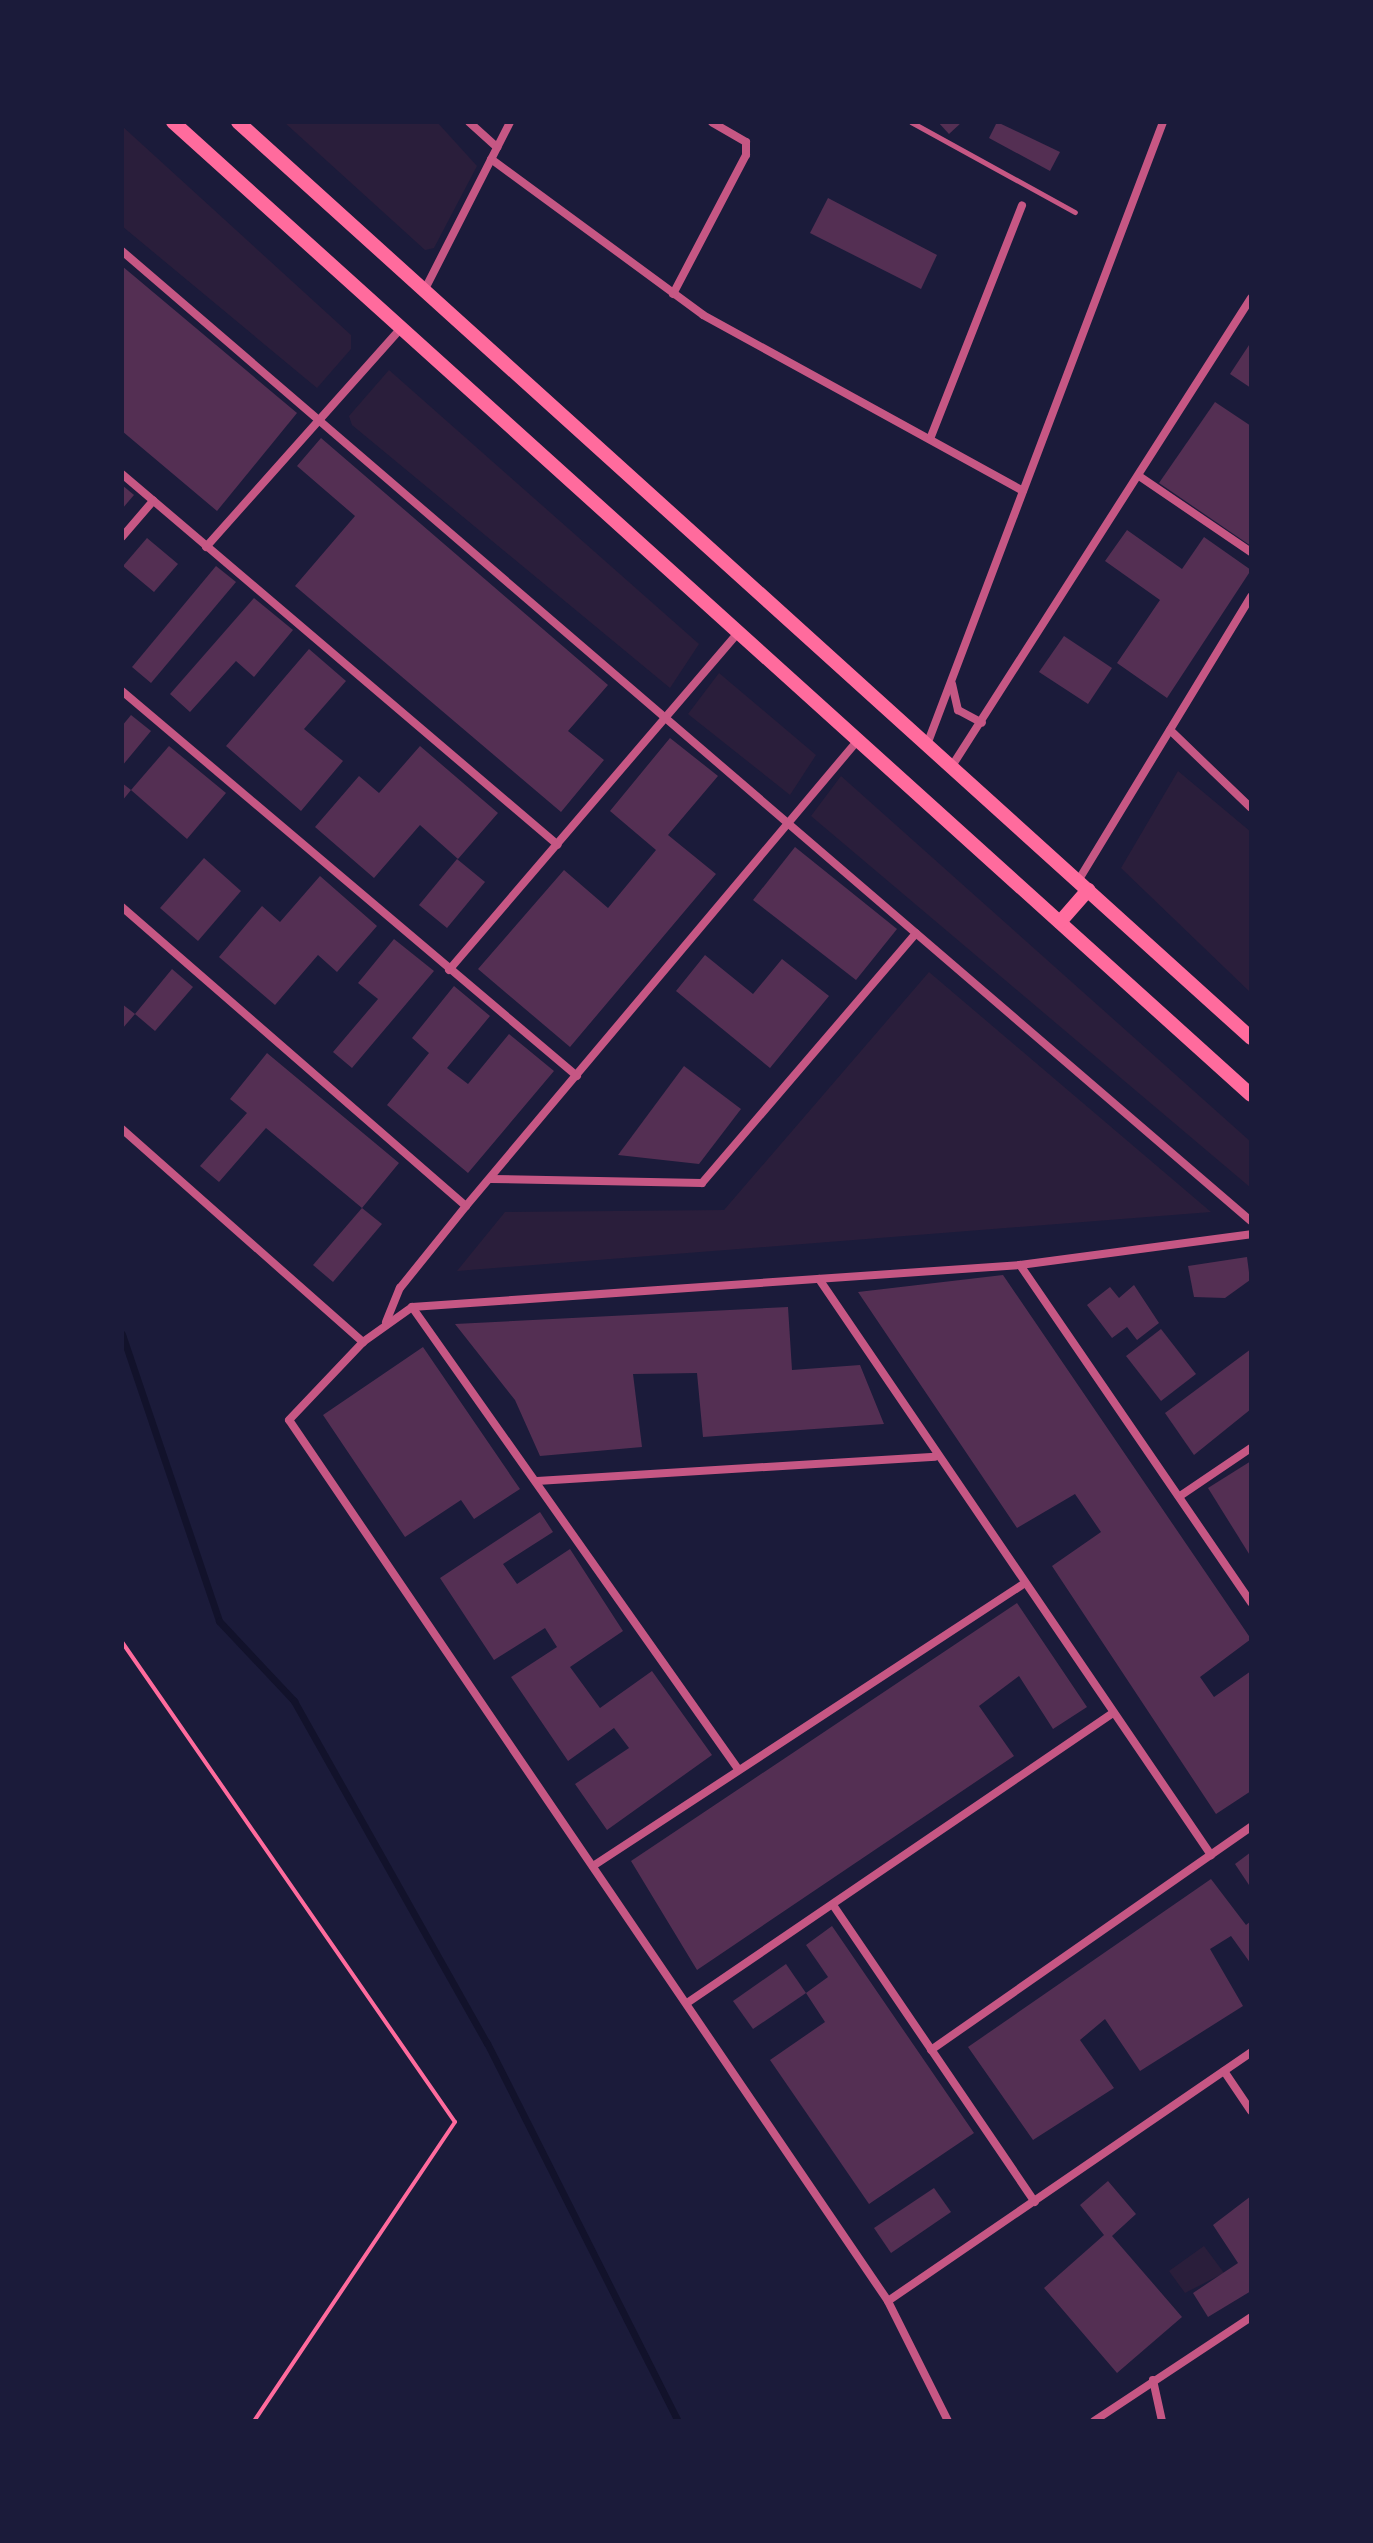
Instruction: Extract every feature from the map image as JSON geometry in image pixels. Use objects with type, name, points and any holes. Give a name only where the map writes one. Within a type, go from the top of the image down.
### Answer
[{"type":"main road","points":[[173,122],[1251,1095]]},
{"type":"main road","points":[[238,122],[928,742],[1251,1038]]},
{"type":"main road","points":[[1060,922],[1083,885]]},
{"type":"street","points":[[469,122],[497,147]]},
{"type":"street","points":[[424,292],[510,122]]},
{"type":"street","points":[[673,294],[746,155],[746,142],[712,122]]},
{"type":"street","points":[[928,742],[1163,122]]},
{"type":"street","points":[[491,159],[673,294],[1023,491]]},
{"type":"street","points":[[930,439],[1022,206]]},
{"type":"street","points":[[122,251],[322,417],[788,827],[1251,1221]]},
{"type":"street","points":[[952,766],[1251,298]]},
{"type":"street","points":[[206,547],[401,328]]},
{"type":"street","points":[[122,474],[558,845]]},
{"type":"street","points":[[1139,476],[1251,552]]},
{"type":"street","points":[[122,537],[153,501]]},
{"type":"street","points":[[1083,885],[1170,730],[1251,597]]},
{"type":"street","points":[[449,970],[738,633]]},
{"type":"street","points":[[951,679],[958,710],[982,723]]},
{"type":"street","points":[[122,691],[577,1076]]},
{"type":"street","points":[[1170,730],[1251,808]]},
{"type":"street","points":[[386,1324],[400,1288],[466,1206],[788,827],[858,740]]},
{"type":"street","points":[[122,907],[466,1206]]},
{"type":"street","points":[[491,1179],[702,1183],[916,933]]},
{"type":"street","points":[[122,1129],[363,1342]]},
{"type":"street","points":[[948,2421],[888,2301],[593,1866],[290,1432],[293,1412],[363,1342],[412,1307],[1020,1265],[1251,1234]]},
{"type":"street","points":[[1020,1265],[1251,1602]]},
{"type":"street","points":[[819,1279],[1022,1585],[1211,1855]]},
{"type":"street","points":[[412,1307],[738,1769]]},
{"type":"street","points":[[1180,1496],[1251,1448]]},
{"type":"street","points":[[537,1481],[935,1457]]},
{"type":"street","points":[[593,1866],[1022,1585]]},
{"type":"street","points":[[687,2003],[1113,1713]]},
{"type":"street","points":[[931,2050],[1251,1827]]},
{"type":"street","points":[[833,1905],[1035,2202]]},
{"type":"street","points":[[888,2301],[1251,2052]]},
{"type":"street","points":[[1224,2071],[1251,2111]]},
{"type":"street","points":[[1094,2421],[1251,2317]]},
{"type":"street","points":[[1153,2380],[1162,2421]]},
{"type":"lane","points":[[911,122],[1075,212]]},
{"type":"path","points":[[122,1642],[455,2122],[254,2421]]},
{"type":"shaded area","points":[[284,122],[437,122],[477,166],[434,248],[425,250]]},
{"type":"shaded area","points":[[122,126],[351,335],[351,349],[317,388],[122,226]]},
{"type":"shaded area","points":[[389,370],[699,644],[670,688],[352,425],[349,416]]},
{"type":"shaded area","points":[[719,673],[816,755],[790,795],[688,714]]},
{"type":"shaded area","points":[[1178,771],[1251,832],[1251,993],[1121,868]]},
{"type":"shaded area","points":[[841,776],[1251,1142],[1251,1188],[811,816]]},
{"type":"shaded area","points":[[929,972],[1211,1212],[457,1271],[505,1212],[724,1210]]},
{"type":"shaded area","points":[[1204,2246],[1224,2273],[1185,2293],[1169,2271]]},
{"type":"building","points":[[938,122],[962,122],[949,134]]},
{"type":"building","points":[[997,122],[1060,152],[1050,171],[989,138]]},
{"type":"building","points":[[828,198],[937,255],[921,289],[810,233]]},
{"type":"building","points":[[122,266],[297,413],[217,511],[122,431]]},
{"type":"building","points":[[1251,342],[1251,388],[1230,374]]},
{"type":"building","points":[[1215,402],[1251,426],[1251,546],[1159,483]]},
{"type":"building","points":[[321,438],[608,685],[568,731],[604,760],[561,812],[295,586],[355,516],[297,466]]},
{"type":"building","points":[[122,485],[134,495],[122,509]]},
{"type":"building","points":[[1127,530],[1182,569],[1204,537],[1251,570],[1167,698],[1117,663],[1160,600],[1105,561]]},
{"type":"building","points":[[147,538],[178,564],[154,592],[123,566]]},
{"type":"building","points":[[216,566],[236,582],[151,683],[132,667]]},
{"type":"building","points":[[254,598],[293,630],[254,677],[236,661],[190,712],[170,694]]},
{"type":"building","points":[[1064,636],[1112,668],[1088,704],[1039,672]]},
{"type":"building","points":[[309,649],[346,681],[304,729],[343,761],[301,811],[226,746]]},
{"type":"building","points":[[131,715],[151,731],[122,766],[122,726]]},
{"type":"building","points":[[670,738],[718,776],[668,835],[716,874],[570,1047],[478,969],[564,870],[608,908],[656,850],[610,811]]},
{"type":"building","points":[[169,746],[226,793],[187,839],[131,790]]},
{"type":"building","points":[[420,746],[498,813],[458,859],[420,825],[374,878],[315,827],[359,776],[379,793]]},
{"type":"building","points":[[122,783],[131,790],[122,801]]},
{"type":"building","points":[[795,847],[897,929],[856,980],[753,900]]},
{"type":"building","points":[[204,858],[241,891],[198,941],[160,908]]},
{"type":"building","points":[[457,859],[485,882],[447,928],[419,905]]},
{"type":"building","points":[[320,876],[377,926],[337,972],[318,955],[275,1005],[219,957],[262,906],[280,922]]},
{"type":"building","points":[[394,939],[434,971],[352,1068],[333,1052],[378,999],[358,983]]},
{"type":"building","points":[[705,955],[753,994],[782,959],[829,996],[770,1068],[676,991]]},
{"type":"building","points":[[172,969],[193,987],[155,1031],[135,1014]]},
{"type":"building","points":[[454,986],[490,1016],[447,1068],[468,1084],[509,1034],[554,1071],[468,1173],[387,1105],[429,1053],[412,1038]]},
{"type":"building","points":[[122,1004],[135,1014],[122,1029]]},
{"type":"building","points":[[267,1053],[399,1163],[362,1208],[266,1128],[219,1182],[200,1166],[247,1113],[230,1099]]},
{"type":"building","points":[[684,1066],[741,1109],[699,1164],[618,1155]]},
{"type":"building","points":[[362,1208],[382,1224],[333,1282],[313,1265]]},
{"type":"building","points":[[1247,1257],[1250,1280],[1225,1298],[1194,1297],[1188,1266]]},
{"type":"building","points":[[1003,1275],[1251,1639],[1200,1677],[1214,1697],[1251,1671],[1251,1791],[1216,1814],[1052,1566],[1101,1532],[1075,1494],[1017,1528],[858,1292]]},
{"type":"building","points":[[1134,1285],[1159,1323],[1137,1340],[1127,1327],[1112,1338],[1087,1305],[1110,1287],[1119,1298]]},
{"type":"building","points":[[788,1307],[792,1370],[860,1365],[884,1424],[703,1437],[697,1373],[633,1374],[642,1447],[540,1456],[515,1400],[455,1324]]},
{"type":"building","points":[[1161,1329],[1196,1374],[1161,1401],[1126,1356]]},
{"type":"building","points":[[423,1347],[520,1489],[474,1519],[461,1500],[405,1537],[323,1415]]},
{"type":"building","points":[[1251,1349],[1251,1409],[1194,1455],[1165,1413]]},
{"type":"building","points":[[1251,1461],[1251,1557],[1208,1488]]},
{"type":"building","points":[[540,1512],[553,1532],[503,1564],[517,1584],[570,1549],[623,1631],[570,1667],[600,1708],[652,1671],[712,1755],[607,1830],[575,1784],[629,1748],[614,1728],[568,1761],[511,1677],[557,1647],[545,1628],[494,1660],[440,1578]]},
{"type":"building","points":[[1017,1603],[1087,1707],[1053,1729],[1019,1676],[979,1706],[1014,1756],[697,1970],[631,1861]]},
{"type":"building","points":[[1251,1852],[1251,1888],[1235,1864]]},
{"type":"building","points":[[1211,1879],[1246,1925],[1251,1921],[1251,1964],[1231,1936],[1210,1949],[1243,2006],[1140,2071],[1105,2019],[1080,2040],[1114,2088],[1033,2140],[968,2047]]},
{"type":"building","points":[[832,1926],[974,2133],[869,2204],[770,2060],[825,2022],[806,1993],[828,1977],[806,1945]]},
{"type":"building","points":[[786,1964],[806,1993],[753,2029],[733,2001]]},
{"type":"building","points":[[1108,2181],[1136,2214],[1112,2236],[1182,2317],[1117,2373],[1044,2288],[1104,2235],[1080,2205]]},
{"type":"building","points":[[934,2188],[951,2212],[891,2253],[874,2228]]},
{"type":"building","points":[[1251,2196],[1251,2291],[1208,2317],[1193,2293],[1238,2263],[1213,2225]]},
{"type":"waterway","points":[[122,1334],[219,1621],[294,1701],[487,2043],[678,2421]]}]
